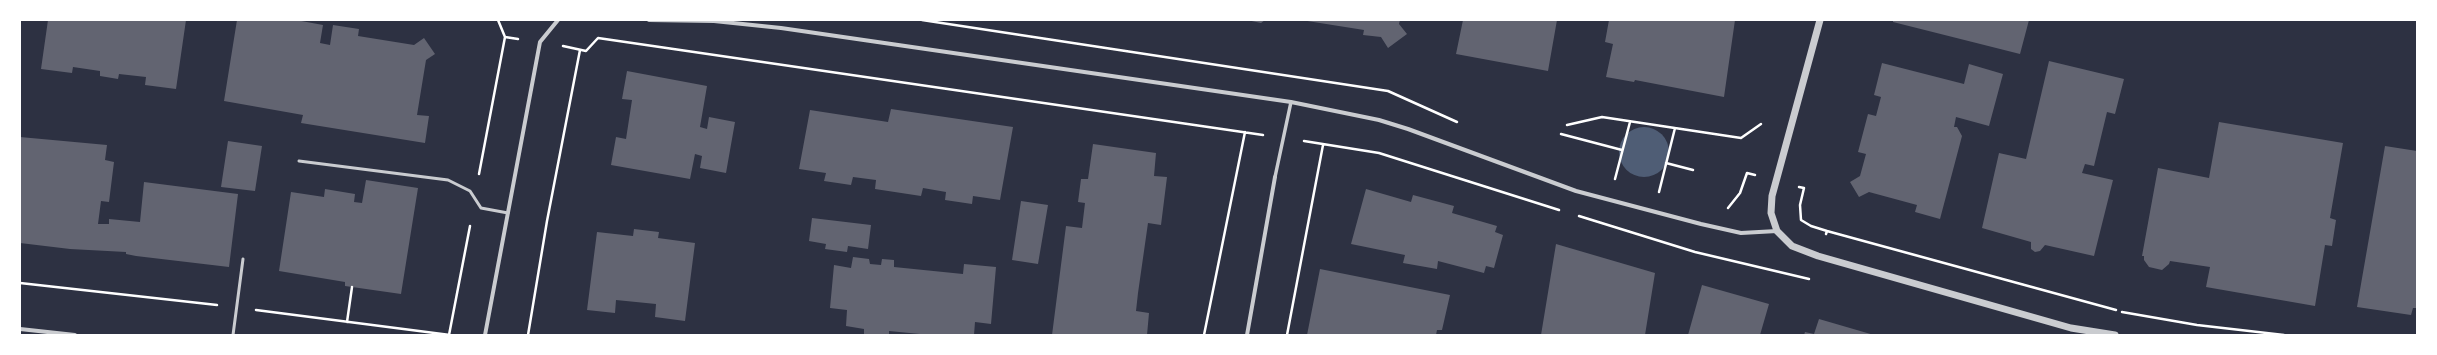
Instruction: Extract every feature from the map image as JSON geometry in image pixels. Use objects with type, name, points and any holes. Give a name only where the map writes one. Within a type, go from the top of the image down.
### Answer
[{"type":"street","points":[[485,335],[540,42],[558,20]]},
{"type":"street","points":[[649,20],[714,21],[781,28],[1291,102],[1378,120],[1408,129],[1576,191],[1686,221],[1741,233],[1777,231]]},
{"type":"street","points":[[1820,20],[1772,196],[1771,213],[1777,231],[1792,246],[1818,256],[2071,332],[2115,335]]},
{"type":"street","points":[[1247,335],[1275,177],[1291,102]]},
{"type":"street","points":[[20,329],[75,335]]},
{"type":"lane","points":[[298,161],[448,180],[470,191],[481,208],[508,213]]},
{"type":"lane","points":[[233,335],[243,259]]},
{"type":"path","points":[[505,37],[586,51],[598,38],[1245,132],[1379,153],[1567,212]]},
{"type":"path","points":[[528,335],[547,221],[580,50]]},
{"type":"path","points":[[1567,125],[1602,117],[1741,138],[1762,124]]},
{"type":"path","points":[[1615,181],[1628,122]]},
{"type":"path","points":[[1658,195],[1675,128]]},
{"type":"path","points":[[1204,335],[1245,132]]},
{"type":"path","points":[[1561,134],[1622,150]]},
{"type":"path","points":[[1287,335],[1323,145]]},
{"type":"path","points":[[1666,163],[1693,170]]},
{"type":"path","points":[[1574,214],[1695,252],[1809,279]]},
{"type":"path","points":[[1827,231],[2141,316],[2197,326],[2284,335]]},
{"type":"path","points":[[348,322],[352,287]]},
{"type":"water","points":[[1644,127],[1653,129],[1662,134],[1667,143],[1669,152],[1667,161],[1662,170],[1653,175],[1644,177],[1635,175],[1626,170],[1621,161],[1619,152],[1621,143],[1626,134],[1635,129]]},
{"type":"building","points":[[48,20],[186,20],[176,89],[145,85],[146,77],[119,74],[118,79],[100,76],[100,71],[73,67],[72,73],[41,69]]},
{"type":"building","points":[[237,20],[296,20],[323,25],[320,43],[330,45],[333,25],[359,29],[358,36],[414,45],[424,38],[435,54],[426,60],[417,115],[429,116],[425,143],[301,123],[303,115],[224,101]]},
{"type":"building","points":[[1247,20],[1265,20],[1261,23]]},
{"type":"building","points":[[1301,20],[1400,20],[1399,24],[1407,34],[1388,48],[1381,37],[1363,35],[1364,30]]},
{"type":"building","points":[[1463,20],[1557,20],[1548,71],[1456,54]]},
{"type":"building","points":[[1609,20],[1735,20],[1724,97],[1635,80],[1634,82],[1606,77],[1613,44],[1605,42]]},
{"type":"building","points":[[1893,20],[2029,20],[2020,54],[1893,22]]},
{"type":"building","points":[[2049,61],[2124,79],[2115,114],[2107,112],[2094,166],[2085,164],[2082,173],[2113,180],[2094,256],[2045,245],[2040,251],[2035,252],[2031,249],[2031,242],[1982,228],[1999,153],[2026,159]]},
{"type":"building","points":[[1882,63],[1964,84],[1969,64],[2003,74],[1989,126],[1956,117],[1954,127],[1957,127],[1962,136],[1940,219],[1915,212],[1917,205],[1869,192],[1859,197],[1850,182],[1860,176],[1866,154],[1858,152],[1868,114],[1876,116],[1881,97],[1874,95]]},
{"type":"building","points":[[627,71],[707,86],[700,127],[707,129],[709,117],[735,122],[726,173],[700,168],[702,156],[695,154],[690,179],[611,165],[616,137],[626,139],[632,100],[622,99]]},
{"type":"building","points":[[891,109],[1013,127],[1000,200],[973,196],[972,204],[945,200],[946,192],[923,188],[921,196],[875,189],[876,180],[853,177],[851,185],[824,181],[826,173],[799,169],[810,110],[888,122]]},
{"type":"building","points":[[2219,122],[2343,143],[2330,218],[2336,220],[2332,246],[2325,245],[2315,306],[2206,287],[2210,267],[2170,261],[2169,264],[2162,270],[2149,267],[2144,260],[2144,256],[2142,256],[2158,168],[2209,178]]},
{"type":"building","points":[[20,137],[107,145],[105,160],[114,162],[109,202],[101,201],[98,224],[109,224],[109,219],[140,222],[144,182],[238,194],[229,267],[136,256],[126,254],[126,252],[70,249],[20,243]]},
{"type":"building","points":[[228,141],[262,146],[255,191],[221,187]]},
{"type":"building","points":[[1093,144],[1156,153],[1154,176],[1167,177],[1161,225],[1148,223],[1138,293],[1136,311],[1149,313],[1147,335],[1052,335],[1066,226],[1082,228],[1085,203],[1078,202],[1081,179],[1088,179]]},
{"type":"building","points":[[2385,146],[2417,151],[2417,308],[2413,308],[2411,315],[2357,307]]},
{"type":"building","points":[[366,180],[418,188],[401,294],[345,286],[345,282],[279,271],[291,192],[324,197],[325,189],[355,194],[354,202],[362,203]]},
{"type":"building","points":[[1366,189],[1411,202],[1413,195],[1454,206],[1452,213],[1497,226],[1495,232],[1503,235],[1494,268],[1486,266],[1484,273],[1438,261],[1437,269],[1403,263],[1405,255],[1351,244]]},
{"type":"building","points":[[1021,201],[1048,205],[1038,264],[1012,260]]},
{"type":"building","points":[[812,218],[871,225],[868,249],[848,246],[847,252],[825,249],[826,244],[809,241]]},
{"type":"building","points":[[634,229],[659,232],[658,238],[695,243],[685,321],[655,317],[656,304],[616,300],[615,313],[587,310],[597,232],[633,236]]},
{"type":"building","points":[[1556,244],[1655,273],[1645,335],[1541,335]]},
{"type":"building","points":[[853,257],[869,259],[870,264],[881,265],[882,259],[894,260],[894,267],[963,274],[964,264],[996,267],[991,324],[975,322],[974,335],[930,335],[889,331],[889,335],[864,335],[864,329],[846,326],[847,310],[830,308],[834,265],[851,268]]},
{"type":"building","points":[[1320,269],[1450,295],[1442,330],[1437,330],[1436,335],[1307,335]]},
{"type":"building","points":[[1702,285],[1769,304],[1760,335],[1688,335]]},
{"type":"building","points":[[1819,319],[1874,335],[1804,335],[1805,332],[1814,334]]}]
